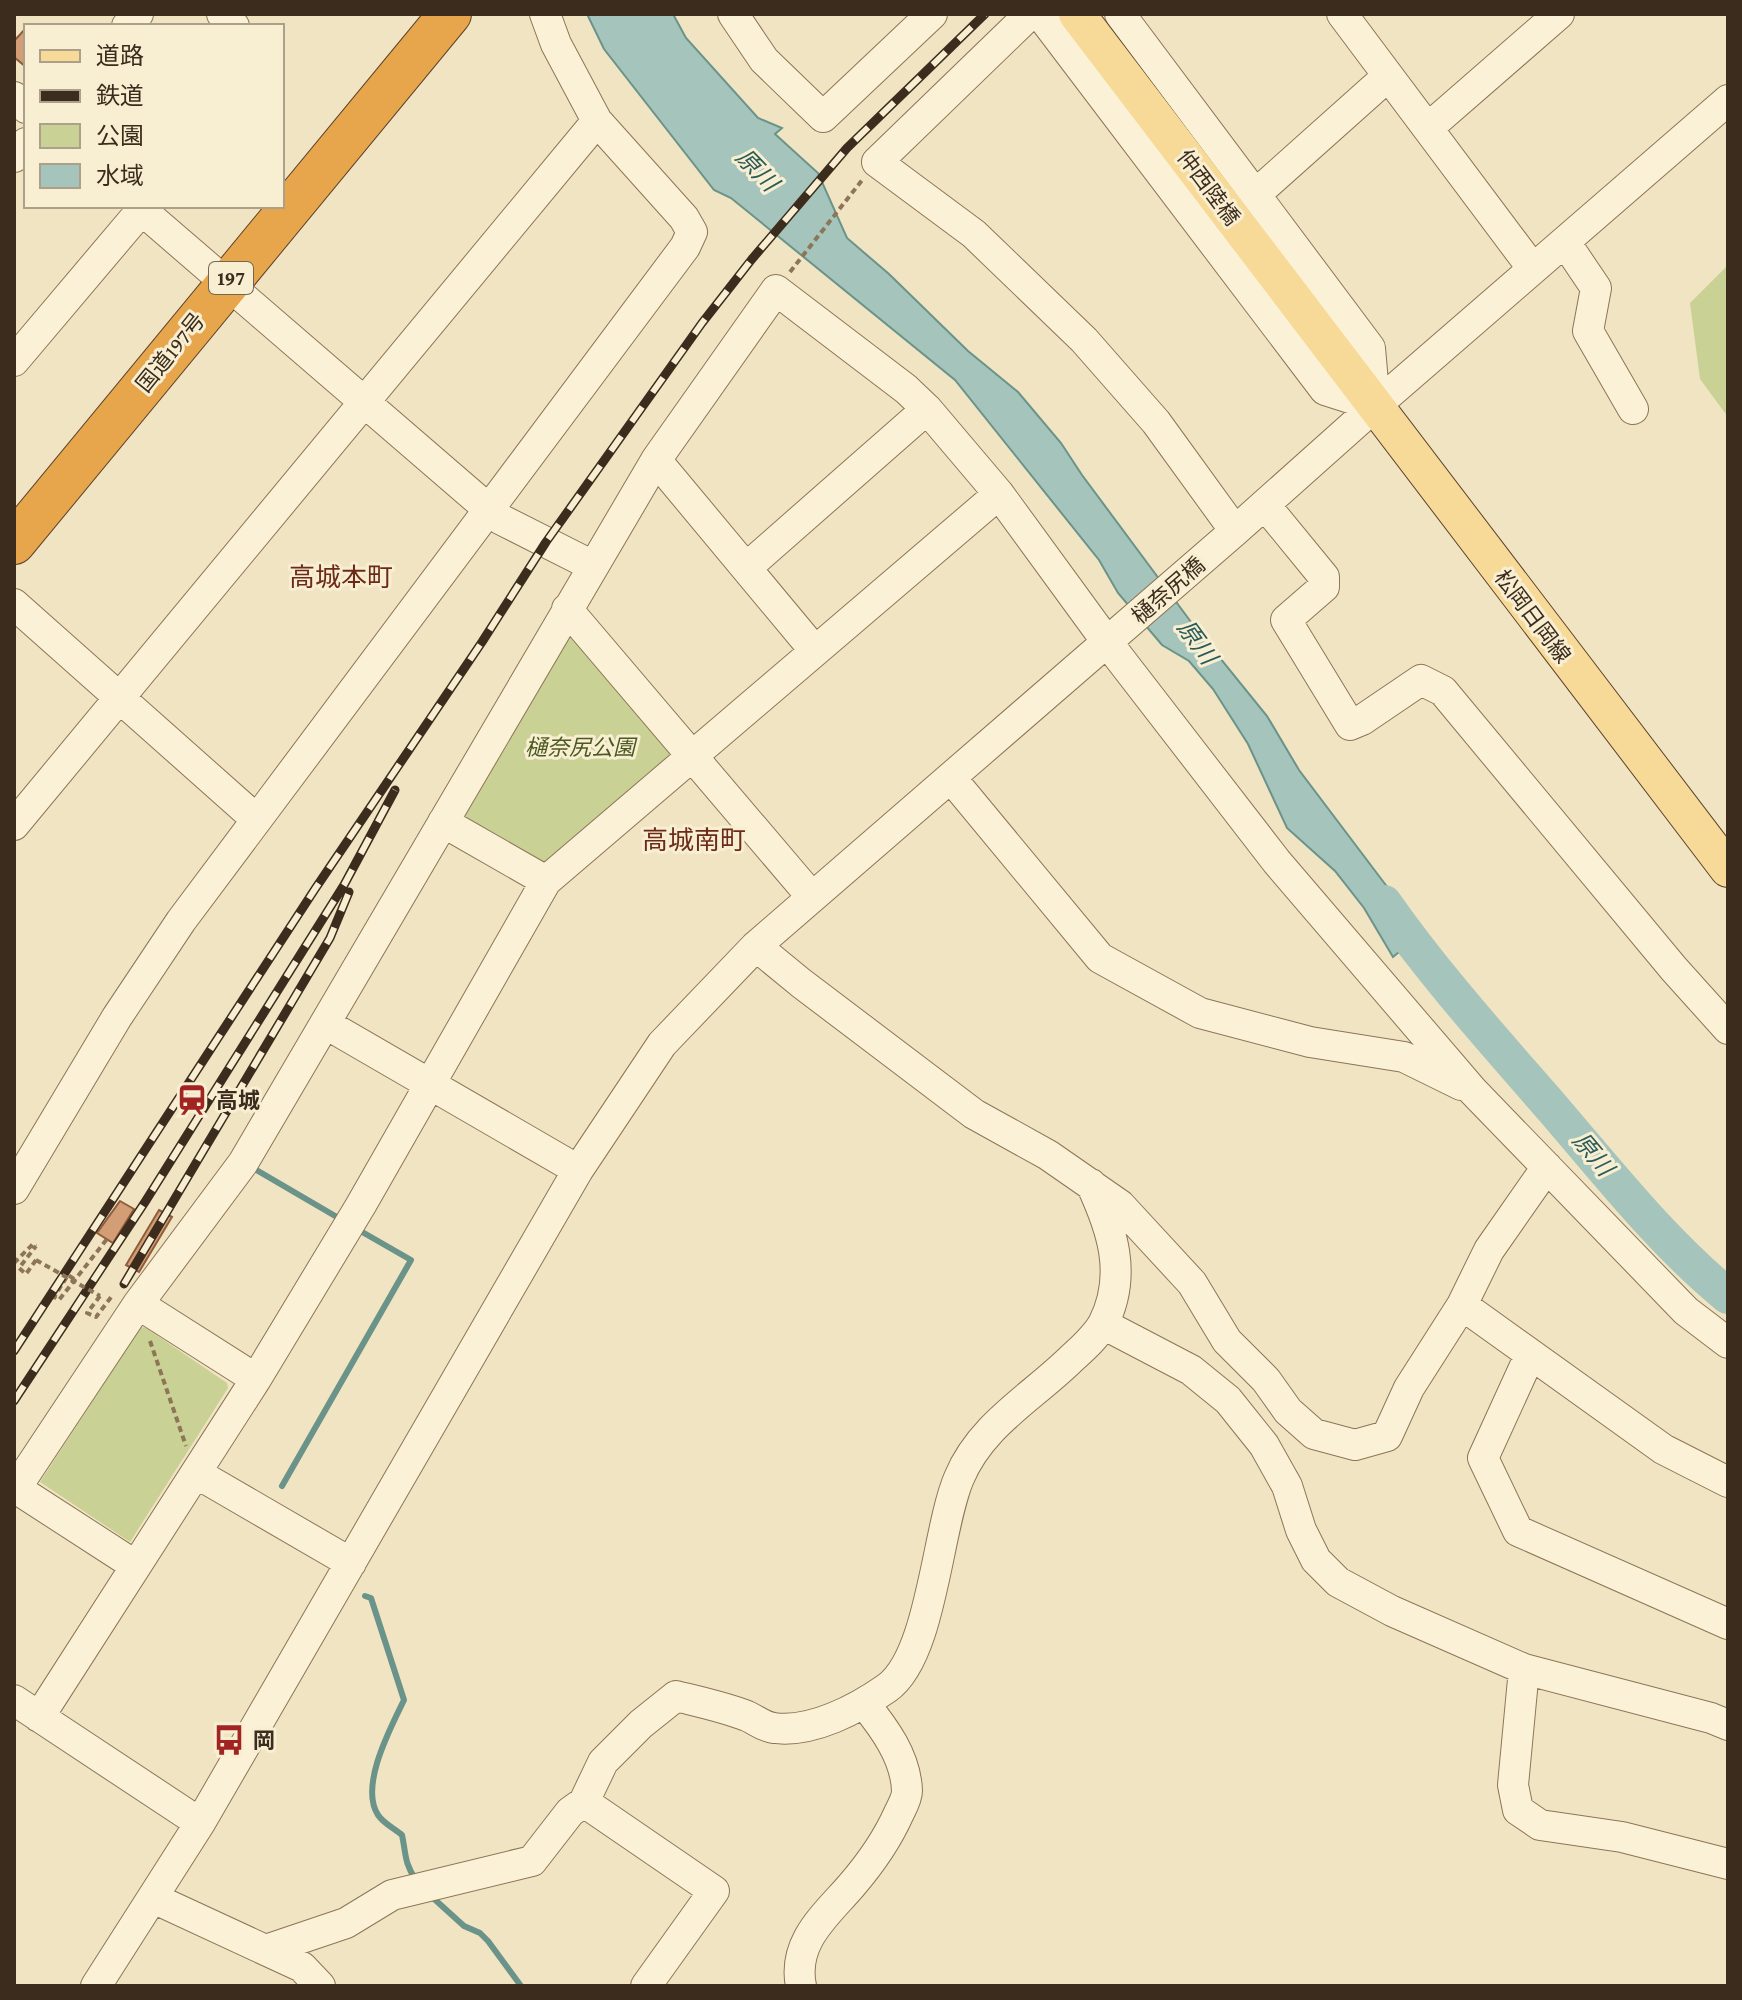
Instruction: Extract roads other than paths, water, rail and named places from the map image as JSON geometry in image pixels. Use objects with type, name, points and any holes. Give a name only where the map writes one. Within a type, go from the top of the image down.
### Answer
[{"type":"highway","points":[[284,186],[427,14]]},
{"type":"highway","name":"国道197号","points":[[284,205],[450,14]]},
{"type":"highway","name":"国道197号","points":[[14,543],[220,278],[266,208]]},
{"type":"highway","name":"国道197号","points":[[14,512],[281,208]]},
{"type":"main road","name":"仲西陸橋","points":[[1077,14],[1340,361]]},
{"type":"main road","name":"松岡日岡線","points":[[1340,361],[1728,869]]},
{"type":"street","points":[[14,1189],[117,1017],[181,921],[685,247],[692,232],[684,218],[597,121],[556,44],[545,14]]},
{"type":"street","points":[[733,14],[764,60],[823,117],[932,14]]},
{"type":"street","points":[[1030,14],[877,162],[974,234],[1084,340],[1156,422],[1226,539]]},
{"type":"street","points":[[1040,14],[1325,390],[1375,406],[1370,348],[1120,14]]},
{"type":"street","points":[[1342,14],[1533,269]]},
{"type":"street","points":[[1428,128],[1559,14]]},
{"type":"street","points":[[1256,194],[1388,76]]},
{"type":"street","name":"樋奈尻橋","points":[[96,1986],[200,1823],[578,1170],[662,1044],[756,946],[1728,100]]},
{"type":"street","points":[[14,825],[597,121]]},
{"type":"street","points":[[14,361],[140,208]]},
{"type":"street","points":[[142,208],[500,519],[593,566]]},
{"type":"street","points":[[1565,242],[1596,288],[1588,331],[1633,409]]},
{"type":"street","points":[[136,1566],[16,1490],[125,1300],[243,1163],[656,460],[776,290],[894,379],[927,409],[1113,637],[1277,862],[1473,1091],[1686,1311],[1728,1343]]},
{"type":"street","points":[[746,568],[927,409]]},
{"type":"street","points":[[656,460],[815,651]]},
{"type":"street","points":[[200,1823],[26,1708],[136,1566],[256,1379],[546,881],[999,494]]},
{"type":"street","points":[[1265,505],[1324,577],[1324,587],[1286,620],[1350,725],[1421,680],[1443,691],[1674,969],[1728,1029]]},
{"type":"street","points":[[14,604],[256,819]]},
{"type":"street","points":[[567,609],[812,897]]},
{"type":"street","points":[[951,778],[1100,958],[1200,1013],[1310,1042],[1404,1057],[1473,1091]]},
{"type":"street","points":[[443,822],[546,881]]},
{"type":"street","points":[[756,946],[974,1114],[1048,1155],[1120,1205],[1192,1283],[1227,1341],[1266,1380],[1288,1411],[1314,1434],[1355,1445],[1387,1436],[1409,1388],[1462,1305],[1489,1250],[1547,1167]]},
{"type":"street","points":[[326,1024],[578,1170]]},
{"type":"street","points":[[266,1950],[346,1923],[392,1895],[532,1861],[570,1812],[584,1802],[603,1762],[641,1724],[676,1696],[747,1716],[770,1728],[793,1730],[864,1703],[890,1686],[906,1668],[921,1628],[958,1480],[976,1447],[993,1426],[1087,1344],[1103,1324],[1112,1295],[1116,1264],[1113,1236],[1091,1184]]},
{"type":"street","points":[[125,1300],[256,1379]]},
{"type":"street","points":[[1462,1305],[1663,1449],[1728,1482]]},
{"type":"street","points":[[1103,1324],[1191,1370],[1228,1400],[1264,1445],[1287,1486],[1301,1530],[1316,1560],[1338,1582],[1392,1611],[1524,1669],[1728,1725]]},
{"type":"street","points":[[1530,1355],[1483,1458],[1518,1531],[1728,1624]]},
{"type":"street","points":[[196,1473],[351,1563]]},
{"type":"street","points":[[1524,1669],[1513,1785],[1518,1810],[1540,1825],[1622,1837],[1728,1864]]},
{"type":"street","points":[[801,1986],[799,1973],[804,1947],[820,1918],[872,1860],[892,1829],[908,1793],[899,1757],[883,1726],[864,1703]]},
{"type":"street","points":[[584,1802],[714,1891],[646,1986]]},
{"type":"street","points":[[153,1898],[302,1967],[320,1986]]},
{"type":"water","points":[[587,14],[673,14],[686,38],[758,118],[782,128],[775,134],[818,173],[847,238],[968,351],[1018,392],[1061,443],[1194,626],[1267,716],[1299,770],[1422,933],[1393,957],[1364,908],[1335,871],[1287,828],[1248,744],[1213,689],[1189,661],[1162,645],[1118,593],[1099,560],[955,380],[731,198],[714,190],[604,49]]},
{"type":"waterway","name":"原川","points":[[1384,903],[1445,983],[1616,1183],[1658,1230],[1728,1296]]},
{"type":"waterway","points":[[253,1168],[342,1220]]},
{"type":"waterway","points":[[282,1486],[411,1260],[357,1229]]},
{"type":"waterway","points":[[365,1596],[371,1598],[404,1700],[374,1773],[373,1803],[380,1818],[402,1835],[407,1863],[416,1880]]},
{"type":"waterway","points":[[432,1897],[464,1926],[480,1933],[521,1986]]},
{"type":"railway","points":[[14,1351],[546,542],[702,323],[847,148],[985,14]]},
{"type":"railway","points":[[14,1401],[145,1202],[344,885],[395,790]]},
{"type":"railway","points":[[124,1284],[330,938],[349,892]]},
{"type":"place","name":"高城","points":[[192,1100]]},
{"type":"place","name":"岡","points":[[229,1740]]},
{"type":"district","name":"高城本町","points":[[341,577]]},
{"type":"district","name":"高城南町","points":[[694,840]]},
{"type":"park label","name":"樋奈尻公園","points":[[580,747]]}]
